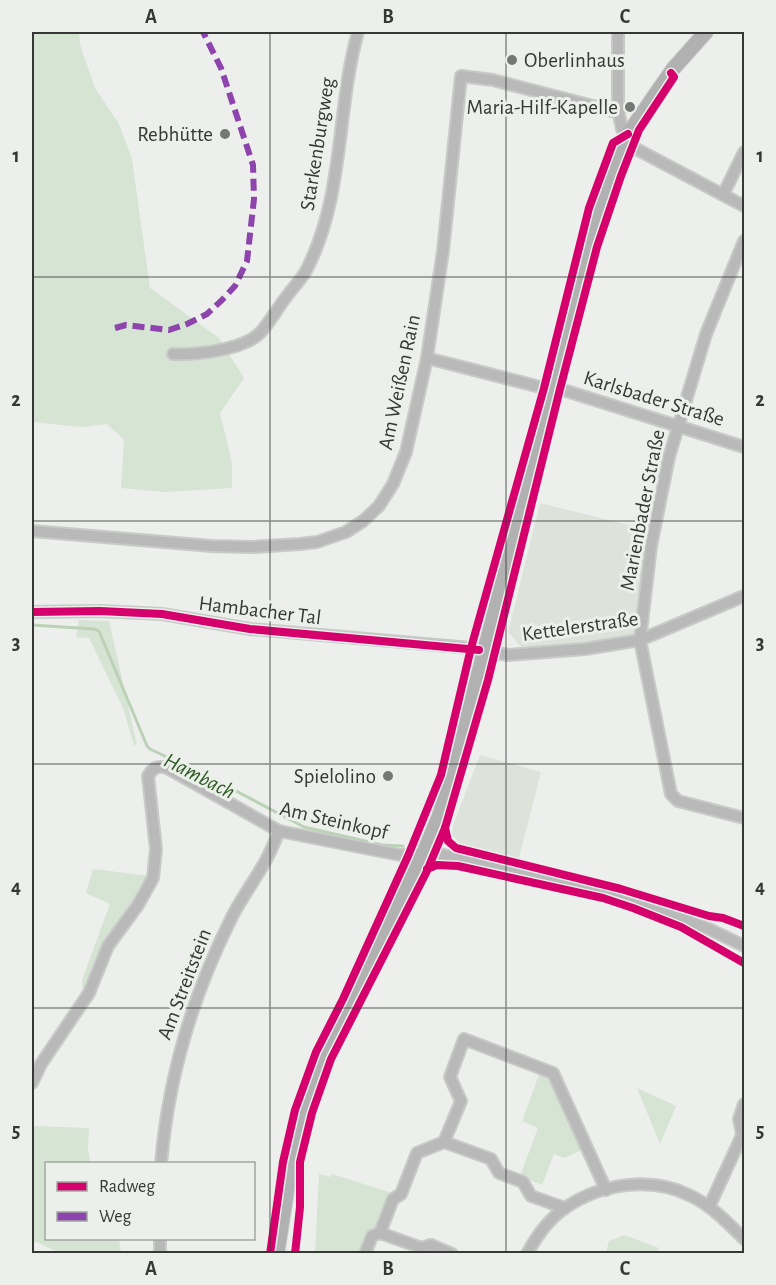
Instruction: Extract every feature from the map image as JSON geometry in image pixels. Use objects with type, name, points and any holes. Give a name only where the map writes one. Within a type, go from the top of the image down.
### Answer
[{"type":"main road","points":[[277,1254],[291,1165],[304,1110],[324,1058],[423,854],[450,784],[598,211],[626,139],[673,69],[706,32]]},
{"type":"street","name":"Starkenburgweg","points":[[173,354],[189,355],[238,345],[258,334],[306,271],[327,217],[337,166],[351,57],[358,32]]},
{"type":"street","points":[[618,32],[618,110],[626,139],[744,206]]},
{"type":"street","name":"Am Weißen Rain","points":[[32,531],[179,544],[252,547],[317,542],[346,532],[371,515],[393,484],[406,452],[427,358],[443,251],[460,76],[493,80],[612,111],[618,110]]},
{"type":"street","points":[[723,195],[744,152]]},
{"type":"street","name":"Marienbader Straße","points":[[744,242],[705,334],[677,426],[651,546],[640,640],[671,794],[678,801],[744,818]]},
{"type":"street","name":"Karlsbader Straße","points":[[427,358],[544,388],[560,389],[744,447]]},
{"type":"street","name":"Kettelerstraße","points":[[484,651],[508,655],[533,654],[640,640],[744,596]]},
{"type":"street","name":"Hambacher Tal","points":[[32,612],[100,611],[162,614],[250,629],[484,651]]},
{"type":"street","name":"Am Steinkopf","points":[[32,1083],[40,1064],[88,993],[108,946],[138,905],[153,878],[156,849],[148,776],[152,769],[160,766],[279,831],[400,855],[434,854],[531,873],[621,897],[709,929],[744,946]]},
{"type":"street","name":"Am Streitstein","points":[[161,1162],[168,1098],[182,1039],[196,997],[230,921],[268,858],[279,831]]},
{"type":"street","points":[[444,1142],[460,1101],[450,1077],[464,1039],[553,1073],[606,1190]]},
{"type":"street","points":[[709,1207],[743,1132],[739,1119],[744,1104]]},
{"type":"street","points":[[380,1233],[393,1199],[401,1194],[417,1153],[444,1142],[491,1159],[499,1173],[522,1182],[531,1196],[565,1208]]},
{"type":"street","points":[[526,1254],[551,1221],[565,1208],[606,1190],[632,1183],[649,1184],[691,1195],[709,1207],[744,1239]]},
{"type":"street","points":[[365,1254],[372,1236],[380,1233],[423,1251],[431,1245],[452,1254]]},
{"type":"shaded area","points":[[540,503],[649,530],[638,599],[638,639],[524,650],[508,632]]},
{"type":"shaded area","points":[[480,755],[541,772],[519,858],[462,844],[452,835],[453,825]]},
{"type":"green space","points":[[32,32],[79,32],[80,45],[95,88],[119,124],[132,159],[150,288],[219,338],[244,378],[220,413],[232,463],[232,488],[165,492],[121,488],[124,440],[107,424],[82,427],[32,422]]},
{"type":"green space","points":[[79,620],[109,621],[137,745],[134,745],[123,708],[89,638],[76,637]]},
{"type":"green space","points":[[93,869],[150,876],[83,996],[82,980],[110,904],[86,893]]},
{"type":"green space","points":[[540,1072],[551,1076],[584,1149],[564,1158],[554,1154],[542,1185],[520,1176],[538,1128],[522,1121]]},
{"type":"green space","points":[[637,1088],[676,1106],[660,1144]]},
{"type":"green space","points":[[32,1126],[89,1128],[90,1162],[45,1162],[45,1240],[119,1240],[121,1253],[60,1253],[32,1240]]},
{"type":"green space","points":[[319,1174],[330,1177],[332,1174],[389,1192],[377,1228],[361,1253],[315,1254]]},
{"type":"green space","points":[[624,1235],[659,1248],[657,1253],[600,1253],[601,1250],[606,1252],[609,1241]]},
{"type":"waterway","name":"Hambach","points":[[32,625],[99,631],[150,749],[304,827],[382,845],[403,846]]},
{"type":"marked path","points":[[115,328],[126,325],[169,330],[207,314],[235,286],[247,261],[254,199],[253,165],[221,68],[203,32]]},
{"type":"cycle path","points":[[295,1254],[300,1207],[300,1162],[312,1113],[331,1059],[426,873],[445,828],[488,680],[597,247],[639,130],[674,77],[671,73]]},
{"type":"cycle path","points":[[270,1254],[283,1162],[295,1110],[316,1052],[343,999],[408,856],[441,775],[471,648],[544,388],[589,208],[613,143],[628,134]]},
{"type":"cycle path","points":[[32,612],[100,611],[162,614],[250,629],[479,650]]},
{"type":"cycle path","points":[[445,828],[448,841],[456,848],[621,889],[744,926]]},
{"type":"cycle path","points":[[427,869],[437,865],[458,866],[603,898],[681,927],[744,963]]},
{"type":"place","name":"Oberlinhaus","points":[[512,60]]},
{"type":"place","name":"Maria-Hilf-Kapelle","points":[[630,107]]},
{"type":"place","name":"Rebhütte","points":[[225,134]]},
{"type":"place","name":"Spielolino","points":[[388,776]]}]
